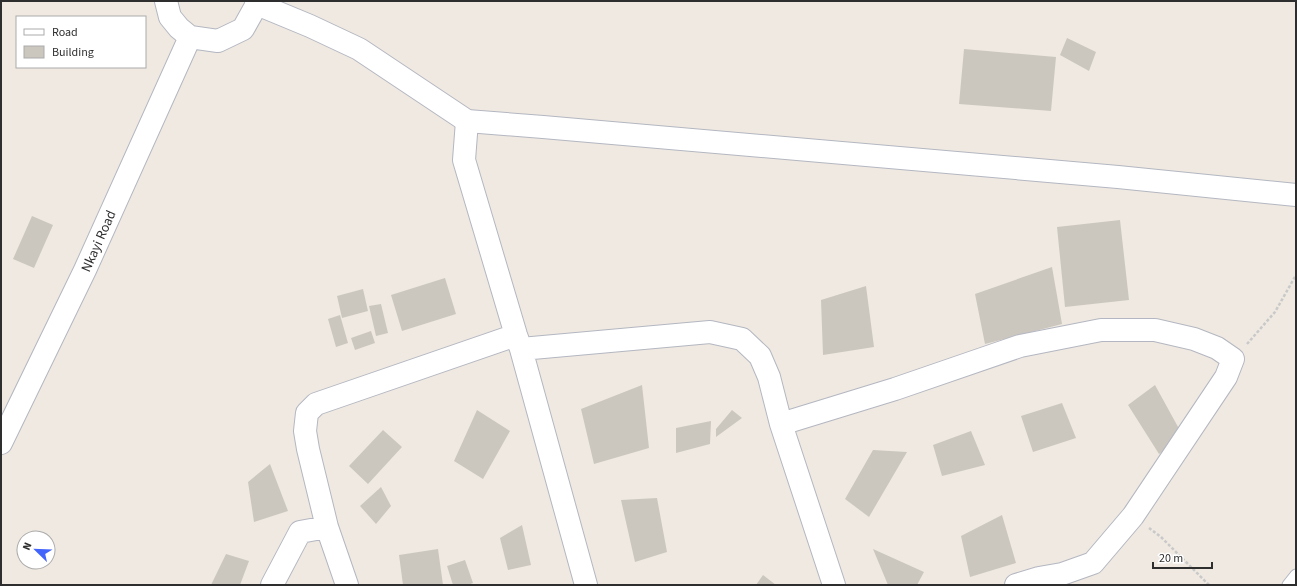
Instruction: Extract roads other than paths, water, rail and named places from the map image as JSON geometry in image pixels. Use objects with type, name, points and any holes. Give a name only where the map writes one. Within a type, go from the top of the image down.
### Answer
[{"type":"street","points":[[164,2],[170,17],[179,28],[190,37],[218,41],[243,29],[256,2],[359,49],[467,121],[1118,177],[1296,195]]},
{"type":"street","name":"Nkayi Road","points":[[1,443],[85,270],[190,37]]},
{"type":"street","points":[[467,121],[464,160],[519,342],[586,585]]},
{"type":"street","points":[[781,424],[895,389],[1020,346],[1101,330],[1155,330],[1194,339],[1217,348],[1233,359],[1226,377],[1133,516],[1093,563],[1062,574],[1039,578],[1016,585]]},
{"type":"street","points":[[347,585],[327,527],[305,431],[308,413],[316,404],[519,342],[710,332],[742,339],[760,356],[769,377],[781,424],[834,585]]},
{"type":"street","points":[[272,585],[300,532],[327,527]]},
{"type":"lane","points":[[1288,585],[1296,575]]}]
